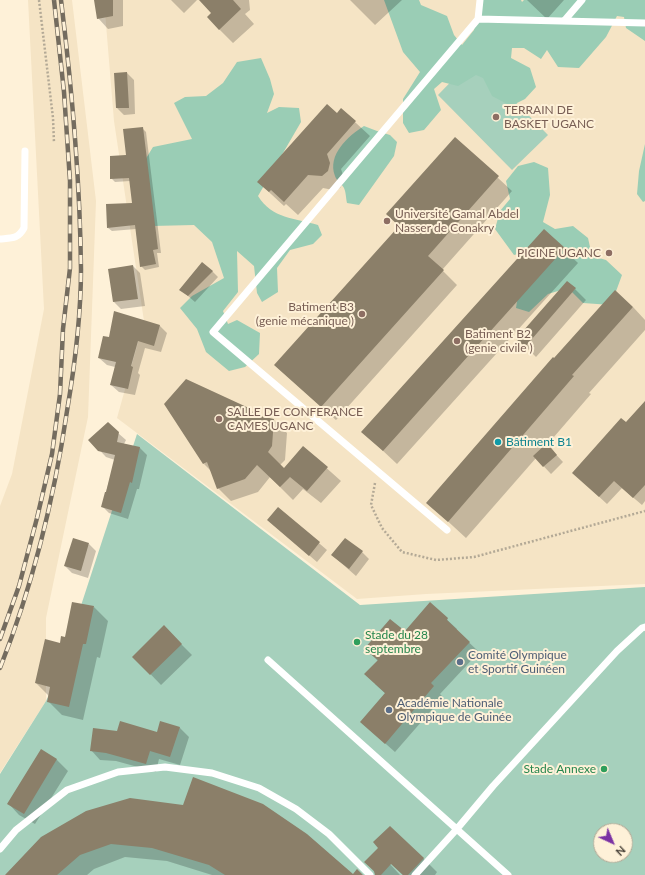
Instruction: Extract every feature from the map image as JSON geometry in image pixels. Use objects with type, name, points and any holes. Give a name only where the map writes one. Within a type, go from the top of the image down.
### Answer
[{"type":"lane","points":[[446,530],[213,332],[478,19],[480,0]]},
{"type":"lane","points":[[564,21],[582,0]]},
{"type":"lane","points":[[478,19],[645,23]]},
{"type":"lane","points":[[0,239],[20,235],[24,228],[24,151]]},
{"type":"lane","points":[[415,875],[493,786],[617,651],[645,627]]},
{"type":"lane","points":[[268,660],[508,875]]},
{"type":"lane","points":[[0,849],[16,830],[67,790],[118,772],[165,767],[212,773],[259,788],[296,809],[329,834],[370,875]]},
{"type":"path","points":[[39,0],[53,118],[54,143]]},
{"type":"path","points":[[377,471],[371,505],[382,528],[402,552],[436,560],[474,557],[645,511]]},
{"type":"shaded area","points":[[28,0],[72,0],[96,201],[88,417],[46,618],[46,701],[0,773],[0,506],[12,474],[44,309]]},
{"type":"shaded area","name":"Université Gamal Abdel Nasser de Conakry","points":[[104,0],[645,0],[645,584],[426,594],[357,599],[117,418],[144,321],[114,121]]},
{"type":"green space","points":[[384,0],[419,0],[421,5],[447,16],[454,35],[462,45],[474,30],[479,7],[483,0],[521,0],[522,2],[524,0],[645,0],[645,41],[626,28],[624,17],[617,16],[606,37],[579,68],[558,67],[547,50],[541,59],[524,48],[512,48],[511,58],[530,68],[536,87],[525,99],[511,106],[492,96],[483,78],[476,75],[458,86],[442,82],[434,89],[441,110],[424,130],[409,133],[403,123],[403,99],[420,72],[403,52]]},
{"type":"green space","points":[[261,58],[270,79],[274,94],[267,113],[279,107],[299,108],[301,122],[258,196],[264,204],[277,213],[293,219],[318,225],[322,235],[313,244],[290,250],[277,268],[278,292],[262,302],[257,293],[254,266],[237,251],[238,292],[223,311],[228,324],[237,320],[260,333],[259,354],[245,367],[229,371],[206,352],[197,329],[180,308],[192,296],[224,278],[212,242],[194,225],[152,226],[139,170],[153,147],[192,139],[174,103],[185,97],[206,96],[223,83],[237,62]]},
{"type":"green space","points":[[473,59],[548,135],[512,170],[438,95]]},
{"type":"green space","points":[[364,126],[390,135],[397,142],[394,156],[359,205],[347,203],[345,190],[336,178],[333,168],[336,154],[340,147]]},
{"type":"green space","points":[[645,144],[645,201],[643,202],[637,194],[639,171]]},
{"type":"green space","points":[[534,162],[548,168],[550,195],[543,222],[555,229],[573,226],[588,238],[592,256],[606,260],[622,275],[611,305],[583,303],[568,288],[548,294],[529,312],[516,308],[520,282],[547,246],[514,255],[495,229],[500,211],[510,199],[506,181],[518,166]]},
{"type":"green space","name":"Stade du 28 septembre","points":[[137,434],[360,605],[645,587],[645,875],[0,875],[0,774],[46,701],[57,679]]},
{"type":"building","points":[[94,0],[113,0],[113,16],[97,19]]},
{"type":"building","points":[[199,0],[233,0],[241,9],[219,30],[207,17],[211,13]]},
{"type":"building","points":[[127,72],[129,108],[116,108],[114,73]]},
{"type":"building","points":[[327,104],[337,113],[341,108],[356,121],[327,154],[330,163],[328,171],[322,176],[308,175],[284,202],[271,190],[269,192],[257,182]]},
{"type":"building","points":[[143,127],[158,249],[153,250],[156,264],[140,267],[135,225],[107,228],[106,204],[132,203],[129,178],[110,179],[110,156],[126,155],[123,129]]},
{"type":"building","name":"Batiment B3 (genie mécanique )","points":[[455,137],[499,176],[428,256],[444,270],[321,407],[274,365],[399,226],[386,214]]},
{"type":"building","name":"Batiment B2 (genie civile )","points":[[544,229],[565,248],[383,451],[361,432]]},
{"type":"building","points":[[202,262],[213,271],[188,296],[179,290]]},
{"type":"building","points":[[133,265],[138,299],[113,302],[108,269]]},
{"type":"building","points":[[567,281],[576,288],[525,347],[516,339]]},
{"type":"building","name":"Bâtiment B1","points":[[615,290],[633,307],[572,375],[574,376],[448,522],[426,503],[553,357],[554,358]]},
{"type":"building","points":[[114,311],[160,325],[154,346],[138,341],[131,366],[133,367],[128,389],[110,385],[116,362],[98,358],[103,336],[109,337]]},
{"type":"building","points":[[186,379],[251,409],[251,414],[274,419],[272,446],[268,452],[284,468],[303,446],[328,467],[307,491],[290,477],[280,487],[257,465],[245,479],[217,489],[207,462],[203,464],[164,404]]},
{"type":"building","points":[[645,401],[645,485],[633,498],[614,481],[599,497],[572,473],[621,418],[626,422]]},
{"type":"building","points":[[108,422],[119,432],[117,442],[140,447],[132,483],[130,482],[121,513],[101,507],[115,455],[98,451],[88,440]]},
{"type":"building","points":[[547,443],[557,455],[543,467],[533,456]]},
{"type":"building","points":[[278,507],[320,542],[309,556],[267,520]]},
{"type":"building","points":[[73,538],[89,543],[81,571],[64,566]]},
{"type":"building","points":[[345,538],[363,551],[349,569],[331,555]]},
{"type":"building","points":[[72,602],[94,606],[86,644],[83,644],[69,707],[47,702],[50,687],[35,683],[45,639],[60,643],[61,636],[65,637]]},
{"type":"building","points":[[430,602],[448,618],[447,620],[470,642],[431,683],[434,686],[385,744],[360,722],[385,693],[364,674],[378,660],[364,649],[390,619],[405,631]]},
{"type":"building","points":[[164,625],[182,644],[150,675],[132,657]]},
{"type":"building","points":[[120,721],[157,732],[160,721],[180,727],[170,757],[150,751],[146,764],[106,753],[90,751],[93,728],[117,731]]},
{"type":"building","points":[[41,749],[57,759],[24,814],[7,804]]},
{"type":"building","points":[[193,777],[263,804],[307,834],[353,874],[357,869],[363,875],[225,875],[209,865],[152,848],[111,844],[80,855],[57,875],[5,875],[41,837],[86,811],[130,798],[183,805]]},
{"type":"building","points":[[390,826],[424,858],[408,875],[403,875],[391,864],[381,875],[375,875],[374,871],[364,862],[378,848],[373,842]]},
{"type":"railway","points":[[0,639],[19,586],[37,518],[52,454],[60,394],[63,329],[70,268],[70,181],[64,92],[54,0]]},
{"type":"railway","points":[[0,668],[23,605],[49,509],[62,444],[79,322],[81,287],[79,202],[72,100],[61,0]]},
{"type":"place","name":"TERRAIN DE BASKET UGANC","points":[[496,117]]},
{"type":"place","name":"Université Gamal Abdel Nasser de Conakry","points":[[387,221]]},
{"type":"place","name":"PICINE UGANC","points":[[609,253]]},
{"type":"place","name":"Batiment B3 (genie mécanique )","points":[[362,314]]},
{"type":"place","name":"Batiment B2 (genie civile )","points":[[457,341]]},
{"type":"place","name":"SALLE DE CONFERANCE CAMES UGANC","points":[[219,419]]},
{"type":"place","name":"Bâtiment B1","points":[[498,442]]},
{"type":"place","name":"Stade du 28 septembre","points":[[357,642]]},
{"type":"place","name":"Comité Olympique et Sportif Guinéen","points":[[460,662]]},
{"type":"place","name":"Académie Nationale Olympique de Guinée","points":[[389,710]]},
{"type":"place","name":"Stade Annexe","points":[[604,769]]}]
